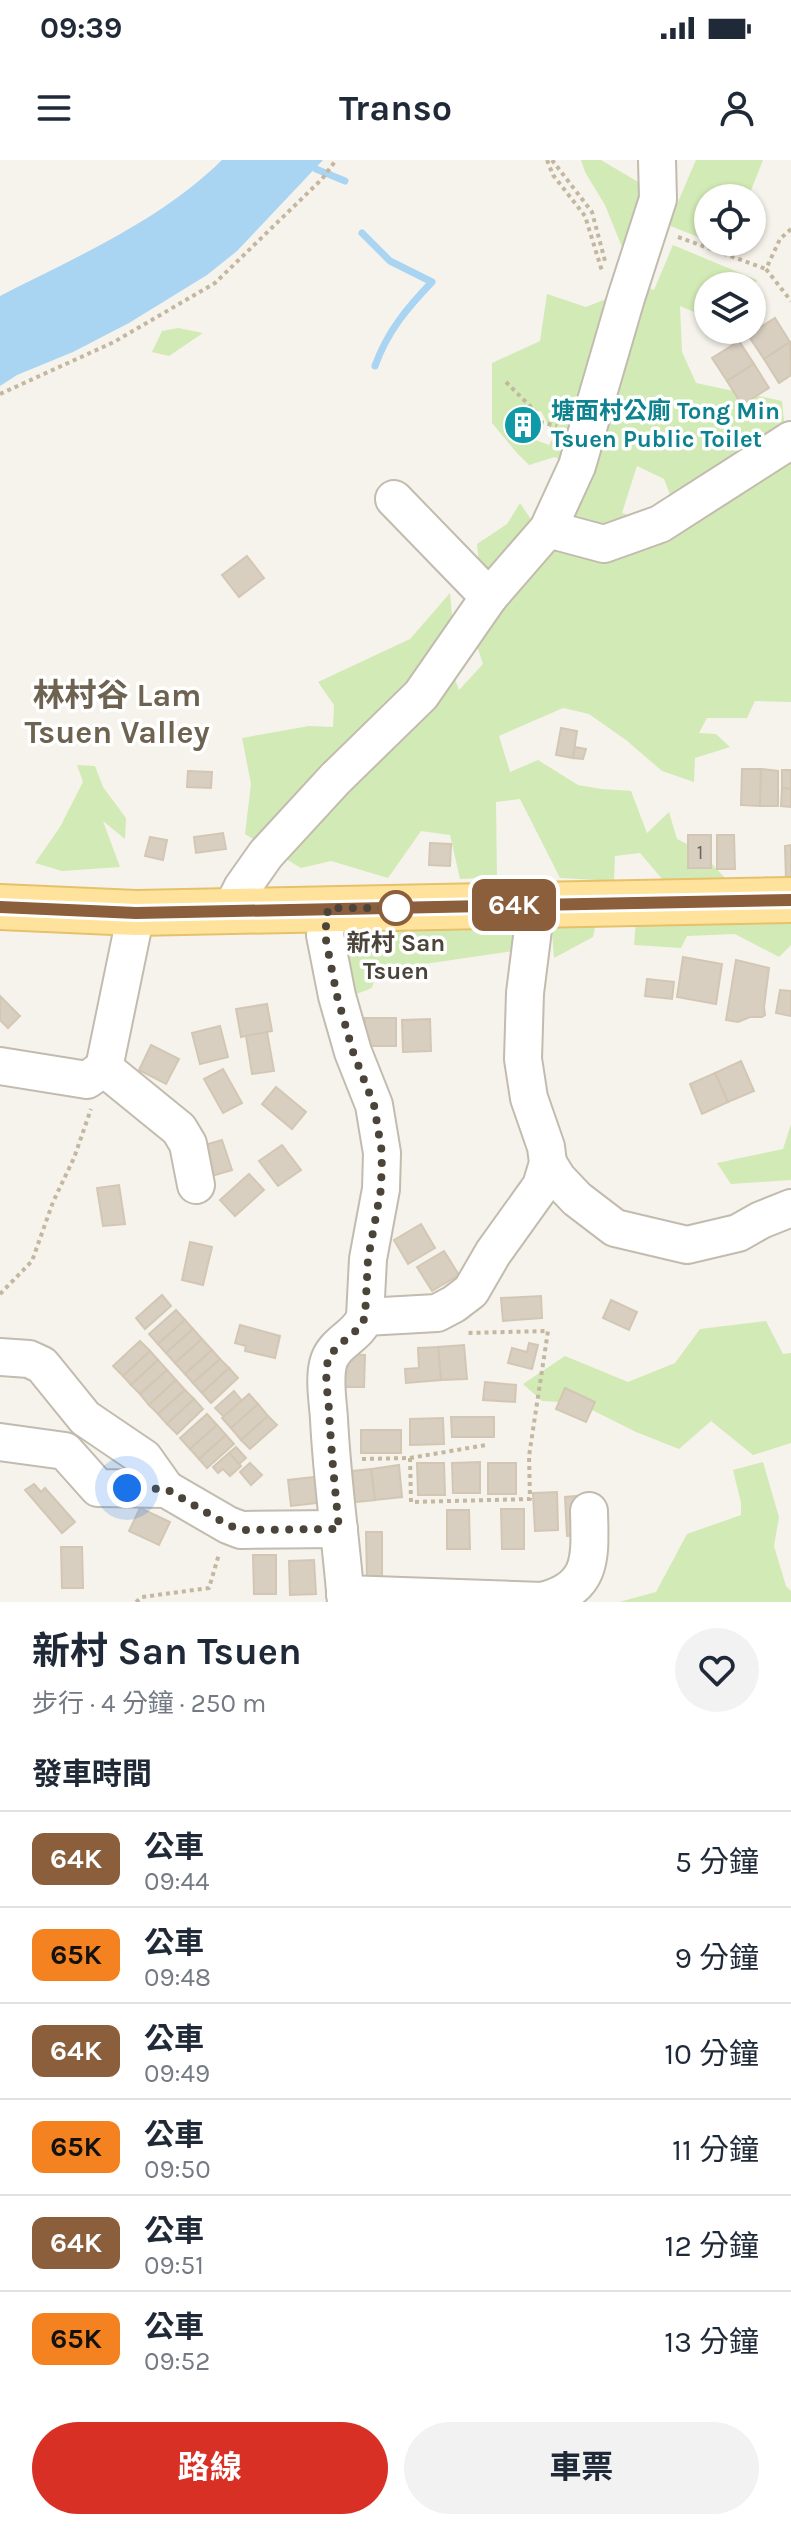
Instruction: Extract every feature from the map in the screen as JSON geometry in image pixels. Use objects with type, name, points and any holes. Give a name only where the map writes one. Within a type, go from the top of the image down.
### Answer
[{"type":"main road","points":[[0,907],[136,913],[791,900]]},
{"type":"lane","points":[[231,910],[266,854],[335,779],[421,695],[489,597],[548,529],[577,466],[622,309],[658,199],[657,160]]},
{"type":"lane","points":[[548,529],[604,544],[660,524],[791,440]]},
{"type":"lane","points":[[394,499],[489,597]]},
{"type":"lane","points":[[365,1317],[437,1313],[454,1304],[471,1291],[493,1253],[541,1186],[548,1163],[546,1147],[529,1098],[523,1059],[525,993],[536,905]]},
{"type":"lane","points":[[328,908],[325,935],[337,996],[353,1052],[374,1105],[382,1153],[381,1189],[368,1259],[365,1317],[362,1325],[335,1348],[327,1365],[331,1459],[345,1598],[542,1601],[560,1597],[576,1586],[584,1574],[590,1546],[589,1511]]},
{"type":"lane","points":[[0,1066],[87,1080],[104,1068],[136,913]]},
{"type":"lane","points":[[104,1068],[179,1129],[188,1144],[196,1185]]},
{"type":"lane","points":[[548,1163],[577,1199],[615,1228],[687,1245],[738,1233],[791,1208]]},
{"type":"lane","points":[[0,1357],[33,1360],[42,1365],[85,1418],[144,1458],[166,1489],[228,1525],[246,1531],[339,1529]]},
{"type":"lane","points":[[0,1442],[65,1451],[98,1488],[166,1489]]},
{"type":"path","points":[[0,394],[114,342],[215,283],[322,179],[336,160]]},
{"type":"path","points":[[552,160],[592,212],[609,276],[622,309]]},
{"type":"path","points":[[649,226],[766,269],[791,301]]},
{"type":"path","points":[[766,269],[780,239],[791,229]]},
{"type":"path","points":[[506,382],[535,411],[526,442]]},
{"type":"path","points":[[532,420],[560,427]]},
{"type":"path","points":[[0,1294],[32,1261],[53,1202],[74,1158],[104,1068]]},
{"type":"path","points":[[410,1458],[411,1502],[530,1499],[529,1456],[548,1331],[457,1333]]},
{"type":"path","points":[[331,1459],[410,1458],[486,1445]]},
{"type":"path","points":[[136,1602],[142,1597],[209,1588],[228,1525]]},
{"type":"green space","points":[[581,160],[601,160],[645,186],[622,247],[605,205]]},
{"type":"green space","points":[[696,160],[763,160],[754,184],[694,184],[694,235],[668,225]]},
{"type":"green space","points":[[673,245],[738,272],[694,272],[694,312],[680,306],[682,352],[696,383],[782,401],[785,432],[791,442],[791,702],[755,701],[747,718],[707,718],[699,733],[716,734],[730,747],[695,758],[694,782],[662,771],[589,714],[563,708],[499,736],[510,772],[538,760],[578,785],[631,791],[647,833],[669,812],[677,839],[699,850],[725,878],[663,880],[640,853],[615,856],[614,881],[560,878],[520,799],[496,802],[497,877],[460,879],[450,835],[421,831],[388,878],[331,861],[301,868],[245,834],[251,784],[242,738],[309,726],[333,727],[334,705],[318,682],[410,639],[450,593],[452,616],[444,648],[459,690],[483,664],[467,616],[479,565],[477,544],[507,524],[520,503],[547,543],[568,465],[555,457],[529,465],[492,423],[492,363],[540,341],[547,294],[586,307],[641,285],[654,290]],"holes":[[[541,411],[554,436],[549,445],[511,431],[514,418]],[[637,466],[664,479],[674,505],[644,520],[622,513]]]},
{"type":"green space","points":[[178,328],[203,333],[169,356],[152,352],[162,331]]},
{"type":"green space","points":[[77,765],[95,766],[103,787],[126,818],[125,839],[103,821],[120,867],[62,871],[35,863],[60,827],[83,782]]},
{"type":"green space","points":[[767,876],[791,891],[791,945],[779,957],[735,934],[687,936],[681,948],[634,945],[636,920]]},
{"type":"green space","points":[[519,918],[513,951],[376,971],[372,988],[354,995],[343,969],[347,927]]},
{"type":"green space","points":[[551,918],[597,918],[593,937],[554,958]]},
{"type":"green space","points":[[791,1124],[791,1180],[731,1184],[717,1163],[783,1149]]},
{"type":"green space","points":[[766,1321],[783,1354],[791,1353],[791,1443],[753,1455],[711,1421],[679,1449],[578,1403],[542,1401],[523,1384],[565,1356],[628,1382],[675,1363],[700,1329]]},
{"type":"green space","points":[[763,1462],[779,1517],[774,1546],[786,1586],[791,1591],[791,1602],[619,1602],[656,1592],[687,1534],[741,1515],[733,1470]]},
{"type":"water","points":[[222,160],[323,160],[237,251],[207,275],[129,323],[73,352],[17,375],[0,386],[0,296],[145,220],[198,182]]},
{"type":"building","points":[[775,318],[790,342],[764,359],[754,344],[766,344],[766,324]]},
{"type":"building","points":[[790,342],[791,375],[779,383],[764,359]]},
{"type":"building","points":[[734,344],[741,344],[754,364],[727,381],[712,358]]},
{"type":"building","points":[[754,364],[769,388],[742,405],[727,381]]},
{"type":"building","name":"塘面村公廁 Tong Min Tsuen Public Toilet","points":[[523,407],[533,410],[524,443],[514,440]]},
{"type":"building","points":[[247,556],[264,578],[239,597],[222,575]]},
{"type":"building","points":[[561,728],[577,731],[573,758],[556,755]]},
{"type":"building","points":[[575,747],[586,749],[583,759],[573,758]]},
{"type":"building","points":[[742,769],[761,769],[760,806],[741,805]]},
{"type":"building","points":[[761,769],[778,771],[778,806],[760,806]]},
{"type":"building","points":[[782,770],[791,770],[791,789],[782,788]]},
{"type":"building","points":[[188,771],[212,772],[211,788],[187,787]]},
{"type":"building","points":[[782,788],[791,789],[791,807],[781,806]]},
{"type":"building","points":[[223,833],[226,849],[196,853],[194,837]]},
{"type":"building","points":[[688,835],[711,835],[711,868],[688,868]]},
{"type":"building","points":[[717,835],[734,835],[735,869],[717,869]]},
{"type":"building","points":[[150,837],[167,840],[163,860],[145,856]]},
{"type":"building","points":[[430,843],[451,844],[450,866],[429,865]]},
{"type":"building","points":[[791,845],[791,879],[786,880],[785,846]]},
{"type":"building","points":[[683,957],[722,964],[716,1004],[677,997]]},
{"type":"building","points":[[736,960],[769,968],[765,1015],[762,1017],[750,1017],[738,1022],[726,1020]]},
{"type":"building","points":[[647,979],[674,982],[672,999],[645,996]]},
{"type":"building","points":[[780,990],[791,991],[791,1016],[776,1013]]},
{"type":"building","points":[[0,996],[20,1016],[8,1028],[0,1020]]},
{"type":"building","points":[[267,1004],[272,1031],[241,1037],[236,1009]]},
{"type":"building","points":[[365,1018],[396,1018],[396,1046],[365,1046]]},
{"type":"building","points":[[430,1019],[431,1051],[403,1052],[402,1020]]},
{"type":"building","points":[[220,1026],[228,1057],[200,1064],[192,1033]]},
{"type":"building","points":[[267,1032],[274,1071],[252,1074],[246,1036]]},
{"type":"building","points":[[151,1045],[179,1059],[166,1084],[139,1070]]},
{"type":"building","points":[[741,1061],[754,1091],[728,1102],[715,1073]]},
{"type":"building","points":[[223,1069],[242,1103],[223,1113],[204,1079]]},
{"type":"building","points":[[715,1073],[728,1102],[702,1114],[690,1084]]},
{"type":"building","points":[[276,1087],[306,1112],[292,1129],[262,1104]]},
{"type":"building","points":[[222,1140],[232,1170],[205,1178],[195,1148]]},
{"type":"building","points":[[282,1145],[301,1170],[278,1186],[259,1161]]},
{"type":"building","points":[[249,1174],[264,1190],[235,1216],[220,1200]]},
{"type":"building","points":[[119,1185],[125,1224],[103,1226],[97,1188]]},
{"type":"building","points":[[421,1224],[435,1248],[408,1264],[394,1240]]},
{"type":"building","points":[[190,1242],[212,1247],[203,1285],[182,1280]]},
{"type":"building","points":[[444,1251],[459,1275],[432,1291],[417,1267]]},
{"type":"building","points":[[162,1295],[171,1306],[145,1329],[136,1318]]},
{"type":"building","points":[[541,1296],[542,1318],[503,1321],[501,1298]]},
{"type":"building","points":[[611,1300],[637,1312],[629,1330],[603,1318]]},
{"type":"building","points":[[176,1310],[185,1320],[158,1344],[149,1334]]},
{"type":"building","points":[[185,1320],[193,1329],[166,1353],[158,1344]]},
{"type":"building","points":[[240,1325],[280,1336],[275,1358],[245,1351],[246,1346],[235,1343]]},
{"type":"building","points":[[193,1329],[202,1339],[175,1363],[166,1353]]},
{"type":"building","points":[[202,1339],[212,1350],[185,1374],[175,1363]]},
{"type":"building","points":[[140,1341],[150,1351],[123,1376],[113,1366]]},
{"type":"building","points":[[529,1343],[538,1345],[532,1369],[508,1363],[512,1348],[527,1352]]},
{"type":"building","points":[[464,1345],[467,1379],[441,1380],[438,1347]]},
{"type":"building","points":[[438,1347],[441,1380],[406,1383],[405,1369],[419,1368],[418,1348]]},
{"type":"building","points":[[212,1350],[220,1359],[193,1383],[185,1374]]},
{"type":"building","points":[[150,1351],[158,1360],[131,1385],[123,1376]]},
{"type":"building","points":[[336,1354],[365,1355],[364,1387],[336,1387]]},
{"type":"building","points":[[220,1359],[229,1368],[202,1393],[193,1383]]},
{"type":"building","points":[[158,1360],[167,1370],[140,1394],[131,1385]]},
{"type":"building","points":[[229,1368],[238,1378],[211,1403],[202,1393]]},
{"type":"building","points":[[167,1370],[176,1380],[149,1405],[140,1394]]},
{"type":"building","points":[[176,1380],[185,1390],[158,1414],[149,1405]]},
{"type":"building","points":[[485,1382],[516,1385],[515,1402],[483,1400]]},
{"type":"building","points":[[565,1388],[595,1402],[586,1422],[556,1409]]},
{"type":"building","points":[[185,1390],[194,1399],[167,1424],[158,1414]]},
{"type":"building","points":[[234,1391],[242,1401],[224,1417],[215,1408]]},
{"type":"building","points":[[249,1394],[258,1404],[231,1428],[222,1418]]},
{"type":"building","points":[[194,1399],[203,1409],[177,1434],[167,1424]]},
{"type":"building","points":[[258,1404],[268,1416],[241,1440],[231,1428]]},
{"type":"building","points":[[207,1414],[217,1425],[190,1449],[180,1438]]},
{"type":"building","points":[[268,1416],[277,1425],[250,1449],[241,1440]]},
{"type":"building","points":[[451,1417],[494,1417],[494,1437],[452,1437]]},
{"type":"building","points":[[443,1418],[444,1444],[410,1445],[410,1419]]},
{"type":"building","points":[[217,1425],[226,1435],[199,1459],[190,1449]]},
{"type":"building","points":[[361,1430],[401,1430],[401,1453],[361,1453]]},
{"type":"building","points":[[226,1435],[234,1444],[207,1468],[199,1459]]},
{"type":"building","points":[[236,1447],[246,1458],[239,1464],[229,1453]]},
{"type":"building","points":[[229,1453],[241,1466],[230,1476],[223,1469],[218,1473],[213,1467]]},
{"type":"building","points":[[480,1462],[480,1493],[453,1493],[452,1463]]},
{"type":"building","points":[[250,1463],[262,1475],[251,1485],[240,1472]]},
{"type":"building","points":[[417,1463],[444,1463],[445,1495],[418,1495]]},
{"type":"building","points":[[488,1463],[516,1463],[516,1494],[488,1494]]},
{"type":"building","points":[[399,1465],[402,1497],[375,1500],[371,1469]]},
{"type":"building","points":[[371,1469],[375,1500],[347,1503],[343,1472]]},
{"type":"building","points":[[322,1476],[325,1502],[291,1506],[288,1480]]},
{"type":"building","points":[[34,1484],[41,1492],[45,1488],[75,1522],[62,1533],[25,1490]]},
{"type":"building","points":[[557,1492],[558,1530],[535,1531],[533,1493]]},
{"type":"building","points":[[587,1495],[589,1534],[567,1536],[565,1497]]},
{"type":"building","points":[[140,1508],[170,1522],[159,1545],[129,1531]]},
{"type":"building","points":[[501,1509],[524,1509],[524,1549],[502,1549]]},
{"type":"building","points":[[447,1510],[469,1510],[470,1549],[447,1549]]},
{"type":"building","points":[[366,1532],[382,1532],[382,1580],[367,1580]]},
{"type":"building","points":[[61,1547],[82,1547],[83,1588],[62,1588]]},
{"type":"building","points":[[253,1555],[276,1555],[276,1594],[254,1594]]},
{"type":"building","points":[[314,1560],[316,1594],[290,1595],[289,1561]]},
{"type":"waterway","points":[[305,160],[316,169],[345,181]]},
{"type":"waterway","points":[[362,233],[390,261],[432,282],[399,321],[385,342],[375,366]]},
{"type":"bus line","name":"64K","points":[[0,907],[136,913],[791,900]]},
{"type":"place","name":"塘面村公廁 Tong Min Tsuen Public Toilet","points":[[523,425]]},
{"type":"place","name":"新村 San Tsuen","points":[[396,908]]},
{"type":"district","name":"林村谷 Lam Tsuen Valley","points":[[117,714]]},
{"type":"route","points":[[127,1488],[166,1489],[228,1525],[246,1531],[339,1529],[331,1459],[327,1365],[335,1348],[362,1325],[365,1317],[368,1259],[381,1189],[382,1153],[374,1105],[353,1052],[337,996],[325,935],[328,908],[396,908]]}]
